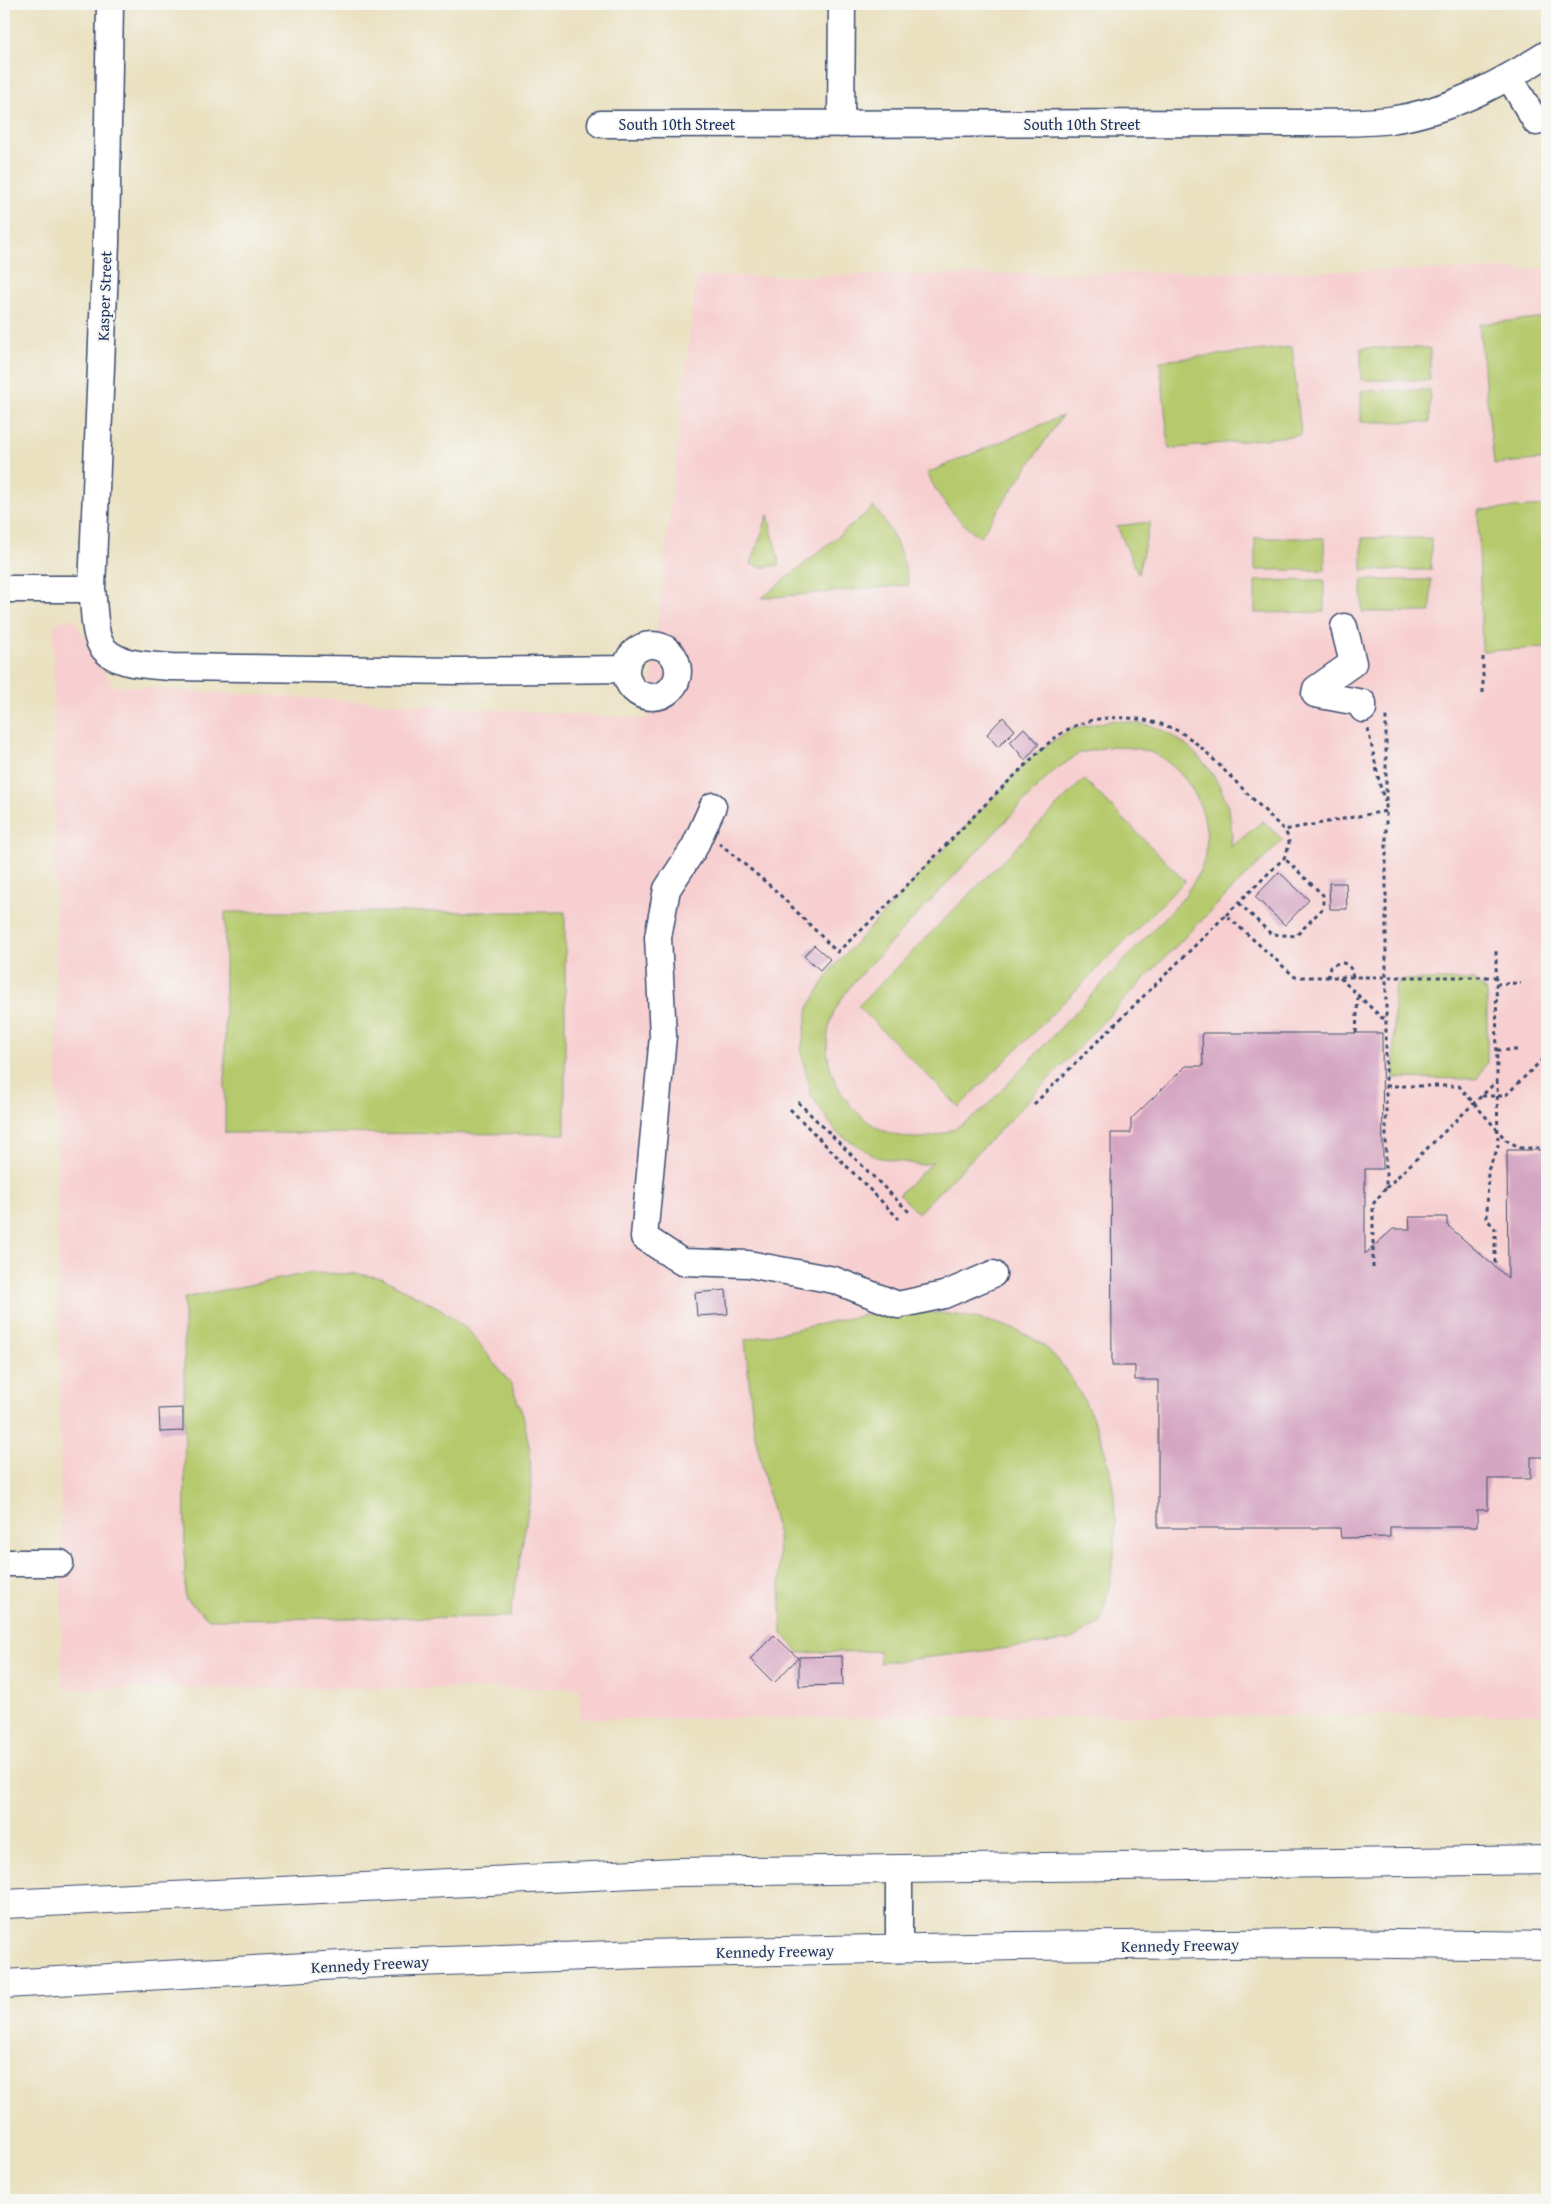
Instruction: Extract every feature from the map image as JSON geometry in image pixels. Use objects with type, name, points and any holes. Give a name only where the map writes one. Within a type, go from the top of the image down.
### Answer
[{"type":"highway","points":[[4,1904],[677,1872],[1547,1860]]},
{"type":"highway","name":"Kennedy Freeway","points":[[4,1984],[358,1964],[643,1954],[899,1948],[1322,1943],[1547,1946]]},
{"type":"street","name":"Kasper Street","points":[[110,4],[106,243],[92,589],[99,642],[107,652],[132,664],[171,667],[457,671],[625,668]]},
{"type":"street","points":[[841,124],[842,4]]},
{"type":"street","name":"South 10th Street","points":[[601,124],[1299,124],[1390,120],[1438,110],[1510,78],[1547,54]]},
{"type":"street","points":[[1510,78],[1536,122]]},
{"type":"street","points":[[4,589],[92,589]]},
{"type":"street","points":[[1344,627],[1353,663],[1316,689],[1315,694],[1363,703],[1374,713]]},
{"type":"street","points":[[708,818],[694,848],[667,889],[658,937],[663,1036],[644,1237],[682,1262],[748,1264],[834,1280],[898,1305],[944,1295],[993,1274]]},
{"type":"street","points":[[4,1563],[60,1563]]},
{"type":"street","points":[[899,1869],[899,1948]]},
{"type":"path","points":[[1483,657],[1483,693]]},
{"type":"path","points":[[1374,713],[1381,790],[1386,802]]},
{"type":"path","points":[[1374,713],[1386,802],[1386,1188]]},
{"type":"path","points":[[708,818],[774,889],[837,952],[876,918],[965,824],[1055,736],[1080,724],[1101,719],[1129,718],[1152,721],[1177,730],[1202,748],[1290,838],[1290,845],[1284,858],[1034,1104]]},
{"type":"path","points":[[1284,830],[1386,810]]},
{"type":"path","points":[[1239,903],[1271,934],[1296,936],[1323,908],[1323,895],[1284,858]]},
{"type":"path","points":[[1226,915],[1295,977],[1496,977]]},
{"type":"path","points":[[1495,1263],[1495,1229],[1488,1219],[1488,1170],[1498,1148],[1496,951]]},
{"type":"path","points":[[1328,978],[1330,967],[1344,963],[1352,970],[1353,978]]},
{"type":"path","points":[[1340,978],[1382,1018],[1386,1018]]},
{"type":"path","points":[[1496,984],[1521,983]]},
{"type":"path","points":[[1356,1033],[1358,995]]},
{"type":"path","points":[[1497,1050],[1520,1050]]},
{"type":"path","points":[[1481,1096],[1506,1096],[1547,1055]]},
{"type":"path","points":[[1373,1268],[1372,1204],[1386,1188],[1497,1081]]},
{"type":"path","points":[[1386,1086],[1459,1086],[1506,1140],[1521,1148],[1547,1148]]},
{"type":"path","points":[[798,1102],[910,1212]]},
{"type":"path","points":[[790,1109],[899,1219]]},
{"type":"shaded area","points":[[1547,269],[1547,1714],[579,1719],[579,1688],[62,1689],[53,624],[73,618],[113,686],[647,719],[696,277]]},
{"type":"green space","points":[[1547,317],[1547,459],[1494,464],[1479,324]]},
{"type":"green space","points":[[1292,347],[1301,435],[1169,449],[1160,361]]},
{"type":"green space","points":[[1361,348],[1430,348],[1430,380],[1361,380]]},
{"type":"green space","points":[[1430,390],[1430,422],[1361,422],[1361,391]]},
{"type":"green space","points":[[1062,416],[980,537],[949,508],[937,492],[927,473]]},
{"type":"green space","points":[[1547,506],[1547,648],[1482,651],[1478,510]]},
{"type":"green space","points":[[874,507],[887,525],[897,544],[909,585],[762,598]]},
{"type":"green space","points":[[768,515],[780,565],[762,567],[751,564]]},
{"type":"green space","points":[[1150,522],[1138,574],[1117,526]]},
{"type":"green space","points":[[1255,538],[1324,538],[1325,570],[1255,570]]},
{"type":"green space","points":[[1362,538],[1431,538],[1431,570],[1362,570]]},
{"type":"green space","points":[[1324,580],[1324,612],[1255,613],[1255,581]]},
{"type":"green space","points":[[1362,580],[1431,580],[1431,612],[1362,612]]},
{"type":"green space","points":[[1115,720],[1144,724],[1160,729],[1190,749],[1214,777],[1223,793],[1229,810],[1231,847],[1263,821],[1283,840],[1190,932],[918,1213],[899,1194],[933,1162],[920,1165],[876,1157],[837,1133],[811,1095],[801,1051],[809,1006],[833,967],[1033,755],[1071,729]],"holes":[[[1113,746],[1147,751],[1163,759],[1177,770],[1188,783],[1197,799],[1206,833],[1206,851],[1201,868],[1184,897],[982,1111],[945,1133],[929,1137],[898,1136],[877,1128],[860,1115],[845,1098],[834,1079],[828,1058],[828,1036],[833,1015],[839,1003],[851,985],[1051,773],[1080,753]]]},
{"type":"green space","points":[[1084,779],[1185,881],[959,1107],[858,1006]]},
{"type":"green space","points":[[225,912],[565,912],[565,1134],[225,1133]]},
{"type":"green space","points":[[1399,980],[1474,980],[1487,992],[1487,1062],[1477,1079],[1394,1078],[1394,991]]},
{"type":"green space","points":[[309,1273],[358,1274],[382,1278],[441,1309],[469,1331],[511,1384],[523,1415],[530,1451],[531,1492],[510,1617],[209,1619],[185,1598],[184,1298]]},
{"type":"green space","points":[[882,1311],[942,1313],[985,1320],[1005,1326],[1040,1343],[1058,1360],[1067,1372],[1094,1421],[1111,1477],[1115,1505],[1113,1563],[1100,1623],[1068,1641],[880,1663],[879,1651],[799,1653],[782,1633],[778,1536],[754,1431],[745,1340]]},
{"type":"building","points":[[1003,717],[1015,730],[998,747],[987,734]]},
{"type":"building","points":[[1024,728],[1039,744],[1025,760],[1010,742]]},
{"type":"building","points":[[1279,872],[1309,900],[1285,925],[1255,897]]},
{"type":"building","points":[[1329,883],[1346,883],[1347,909],[1330,909]]},
{"type":"building","points":[[814,945],[830,959],[820,970],[804,956]]},
{"type":"building","points":[[1202,1033],[1382,1033],[1383,1169],[1365,1169],[1365,1254],[1393,1229],[1410,1229],[1409,1217],[1447,1217],[1447,1225],[1508,1278],[1507,1150],[1547,1150],[1547,1457],[1531,1457],[1531,1479],[1488,1479],[1488,1510],[1477,1510],[1477,1527],[1390,1527],[1390,1537],[1341,1538],[1340,1528],[1158,1528],[1158,1380],[1135,1380],[1135,1366],[1112,1366],[1111,1133],[1131,1133],[1131,1119],[1186,1066],[1203,1066]]},
{"type":"building","points":[[726,1290],[728,1314],[697,1316],[695,1293]]},
{"type":"building","points":[[183,1408],[183,1431],[160,1432],[159,1409]]},
{"type":"building","points":[[774,1635],[798,1658],[774,1683],[750,1659]]},
{"type":"building","points":[[842,1656],[843,1685],[799,1686],[799,1657]]}]
